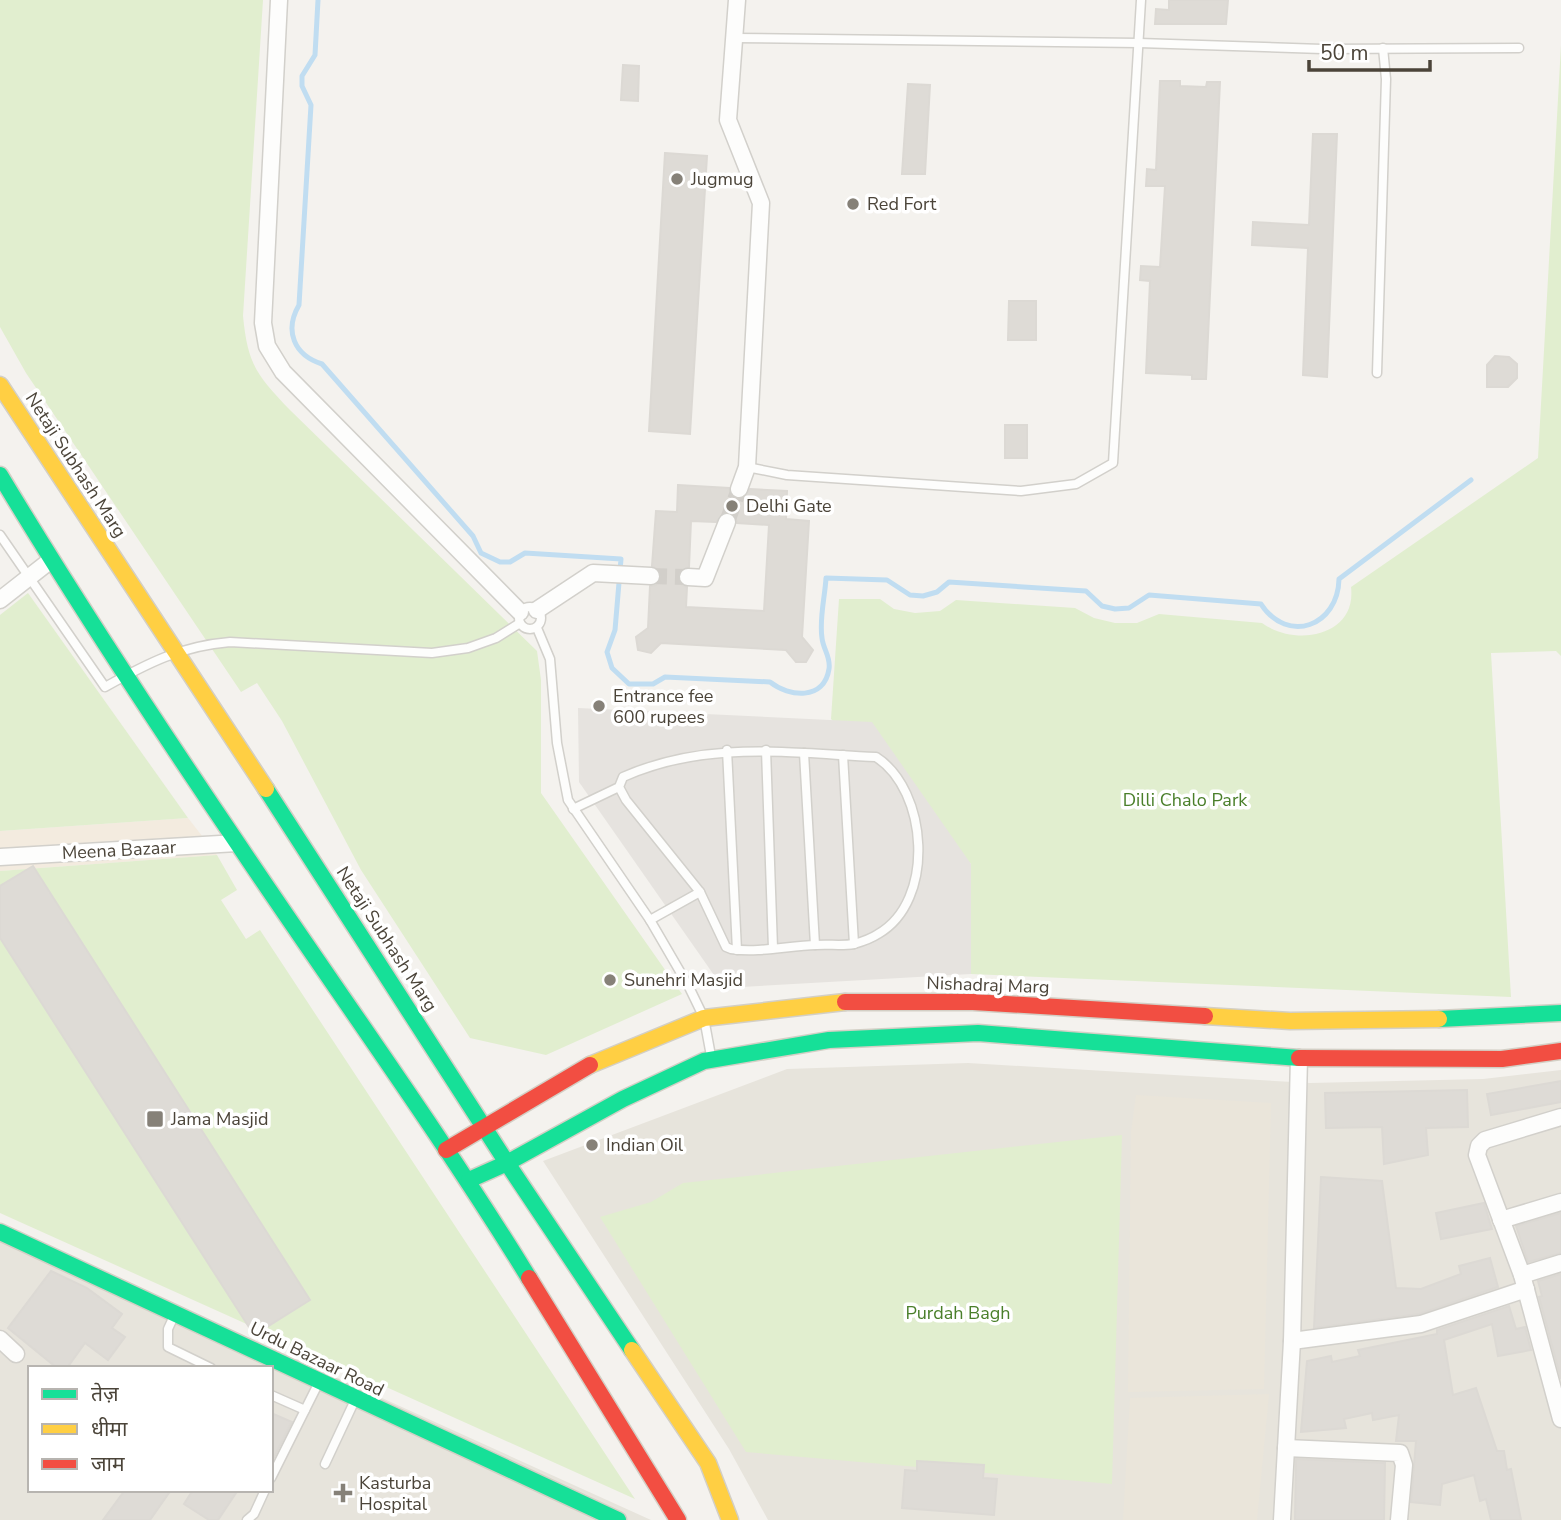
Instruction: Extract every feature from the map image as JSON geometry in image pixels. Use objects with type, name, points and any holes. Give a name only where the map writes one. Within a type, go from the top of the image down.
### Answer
[{"type":"main road","name":"Netaji Subhash Marg","points":[[0,385],[507,1163],[708,1463],[730,1520]]},
{"type":"main road","points":[[0,475],[51,561],[237,843],[469,1180],[678,1520]]},
{"type":"main road","name":"Nishadraj Marg","points":[[446,1150],[483,1125],[595,1062],[704,1018],[823,1002],[973,1002],[1290,1021],[1498,1018],[1561,1013]]},
{"type":"main road","points":[[469,1180],[507,1163],[623,1099],[712,1060],[829,1040],[978,1033],[1299,1058],[1502,1059],[1561,1051]]},
{"type":"main road","name":"Urdu Bazaar Road","points":[[0,1232],[618,1520]]},
{"type":"street","points":[[279,0],[263,323],[267,346],[283,372],[520,618]]},
{"type":"street","points":[[737,0],[728,120],[761,203],[747,467],[739,489]]},
{"type":"street","points":[[688,577],[705,578],[727,522]]},
{"type":"street","points":[[0,600],[51,561]]},
{"type":"street","points":[[537,610],[593,573],[644,575]]},
{"type":"street","name":"Meena Bazaar","points":[[0,857],[237,843]]},
{"type":"street","points":[[1282,1520],[1292,1341],[1299,1058]]},
{"type":"street","points":[[1561,1117],[1502,1132],[1479,1146],[1478,1156],[1524,1282],[1561,1419]]},
{"type":"street","points":[[1501,1220],[1561,1202]]},
{"type":"street","points":[[1292,1341],[1421,1324],[1524,1282],[1561,1263]]},
{"type":"street","points":[[0,1339],[16,1354]]},
{"type":"street","points":[[1286,1447],[1400,1453],[1404,1465],[1399,1520]]},
{"type":"lane","points":[[747,467],[787,475],[1021,491],[1076,484],[1113,463],[1141,0]]},
{"type":"lane","points":[[734,38],[1139,43],[1322,49],[1519,48]]},
{"type":"lane","points":[[1377,373],[1386,79],[1383,48]]},
{"type":"lane","points":[[0,535],[105,687],[175,651],[230,642],[432,653],[468,648],[496,638],[529,607],[537,610],[541,620],[537,628],[550,659],[564,788],[573,809],[650,920],[704,1018],[712,1060]]},
{"type":"lane","points":[[520,618],[525,629],[537,628]]},
{"type":"lane","points":[[573,809],[619,787],[623,777],[650,766],[727,750],[876,757],[891,767],[911,807],[917,838],[915,879],[908,904],[893,923],[878,934],[854,944],[737,950],[726,947],[700,892],[626,800],[619,787]]},
{"type":"lane","points":[[727,750],[737,950]]},
{"type":"lane","points":[[766,750],[773,948]]},
{"type":"lane","points":[[804,753],[815,945]]},
{"type":"lane","points":[[843,755],[854,944]]},
{"type":"lane","points":[[650,920],[700,892]]},
{"type":"lane","points":[[176,1313],[168,1329],[168,1347],[207,1366]]},
{"type":"lane","points":[[273,1474],[320,1381]]},
{"type":"lane","points":[[273,1396],[305,1410]]},
{"type":"lane","points":[[325,1464],[355,1399]]},
{"type":"lane","points":[[247,1520],[254,1514],[264,1492]]},
{"type":"shaded area","points":[[578,708],[872,722],[971,864],[971,974],[723,988],[579,782]]},
{"type":"shaded area","points":[[188,818],[217,855],[0,871],[0,831]]},
{"type":"shaded area","points":[[968,1063],[1310,1083],[1483,1079],[1561,1070],[1561,1520],[768,1520],[729,1449],[543,1161],[787,1069]]},
{"type":"shaded area","points":[[1136,1095],[1271,1103],[1264,1389],[1128,1392],[1131,1132]]},
{"type":"shaded area","points":[[0,1225],[651,1520],[0,1520]]},
{"type":"shaded area","points":[[1269,1394],[1257,1520],[1123,1520],[1130,1398]]},
{"type":"green space","points":[[0,0],[263,0],[243,316],[251,358],[269,387],[290,410],[537,651],[541,680],[541,793],[682,994],[546,1055],[470,1038],[361,870],[282,721],[257,683],[241,692],[26,373],[0,327]]},
{"type":"green space","name":"Dilli Chalo Park","points":[[1561,45],[1561,656],[1556,651],[1491,653],[1511,997],[971,974],[971,864],[831,719],[839,599],[880,599],[894,609],[915,613],[940,611],[956,600],[1075,608],[1094,618],[1115,623],[1137,623],[1159,614],[1262,623],[1291,635],[1321,633],[1334,627],[1344,617],[1350,604],[1351,587],[1538,458]]},
{"type":"green space","points":[[28,593],[188,818],[0,831],[0,615]]},
{"type":"green space","points":[[217,855],[237,890],[221,900],[246,939],[260,930],[635,1499],[0,1213],[0,871]]},
{"type":"green space","name":"Purdah Bagh","points":[[1122,1135],[1112,1484],[746,1452],[600,1217],[651,1202],[683,1183]]},
{"type":"building","points":[[1169,0],[1228,0],[1226,24],[1155,24],[1156,9],[1169,10]]},
{"type":"building","points":[[623,65],[639,66],[638,101],[621,100]]},
{"type":"building","points":[[1160,81],[1180,81],[1180,86],[1206,87],[1207,82],[1220,82],[1206,379],[1192,379],[1192,375],[1146,373],[1150,281],[1140,280],[1141,266],[1160,267],[1165,186],[1146,186],[1147,169],[1156,170]]},
{"type":"building","points":[[908,84],[930,85],[925,174],[902,174]]},
{"type":"building","points":[[1313,134],[1337,134],[1327,377],[1303,375],[1308,248],[1252,245],[1253,222],[1309,225]]},
{"type":"building","points":[[665,153],[707,156],[690,434],[649,431]]},
{"type":"building","points":[[1009,301],[1036,301],[1036,340],[1008,340]]},
{"type":"building","points":[[1495,356],[1509,357],[1517,364],[1517,378],[1508,387],[1487,387],[1487,365]]},
{"type":"building","points":[[1005,425],[1027,425],[1027,458],[1005,458]]},
{"type":"building","points":[[678,485],[729,488],[731,496],[740,499],[750,489],[787,491],[786,519],[809,521],[802,637],[813,650],[806,662],[796,662],[786,650],[661,643],[651,653],[638,650],[636,637],[648,628],[650,586],[656,585],[661,577],[660,571],[652,566],[656,511],[677,512]],"holes":[[[726,512],[735,515],[737,523],[769,525],[764,611],[686,607],[687,587],[682,585],[678,577],[680,571],[689,567],[691,521],[716,522]]]},
{"type":"building","name":"Jama Masjid","points":[[33,866],[310,1300],[254,1335],[0,938],[0,886]]},
{"type":"building","points":[[1561,1081],[1561,1102],[1491,1115],[1487,1094]]},
{"type":"building","points":[[1467,1090],[1468,1127],[1426,1128],[1428,1155],[1384,1164],[1382,1127],[1326,1128],[1325,1093]]},
{"type":"building","points":[[1321,1177],[1382,1181],[1396,1288],[1421,1289],[1461,1274],[1459,1266],[1490,1258],[1498,1287],[1419,1314],[1314,1328]]},
{"type":"building","points":[[1484,1203],[1492,1229],[1441,1239],[1436,1213]]},
{"type":"building","points":[[1561,1213],[1561,1253],[1528,1262],[1516,1226]]},
{"type":"building","points":[[51,1271],[87,1288],[122,1314],[112,1328],[125,1337],[108,1360],[85,1343],[68,1366],[55,1366],[8,1328]]},
{"type":"building","points":[[1561,1274],[1561,1379],[1539,1297],[1542,1296],[1538,1281]]},
{"type":"building","points":[[1509,1306],[1516,1329],[1525,1327],[1531,1350],[1498,1356],[1492,1324],[1444,1340],[1453,1395],[1476,1388],[1497,1451],[1504,1451],[1507,1470],[1511,1469],[1521,1520],[1491,1520],[1486,1499],[1480,1501],[1474,1475],[1442,1484],[1440,1505],[1411,1502],[1416,1441],[1396,1441],[1399,1415],[1373,1420],[1372,1413],[1344,1419],[1346,1428],[1301,1432],[1307,1361],[1331,1356],[1332,1362],[1360,1356],[1358,1350],[1437,1334],[1437,1330]]},
{"type":"building","points":[[273,1414],[292,1422],[273,1459]]},
{"type":"building","points":[[1296,1459],[1385,1463],[1384,1520],[1295,1520]]},
{"type":"building","points":[[917,1461],[984,1465],[983,1478],[997,1479],[994,1515],[902,1508],[905,1470],[917,1471]]},
{"type":"building","points":[[124,1492],[170,1492],[150,1520],[103,1520]]},
{"type":"building","points":[[192,1492],[237,1492],[218,1520],[209,1520],[184,1504]]},
{"type":"waterway","points":[[318,0],[315,55],[302,76],[302,86],[311,105],[299,305],[292,324],[294,341],[304,355],[322,364],[473,536],[481,553],[500,562],[510,562],[525,553],[621,559],[615,630],[607,652],[612,668],[629,684],[653,684],[665,677],[770,682],[796,693],[813,691],[826,679],[829,669],[821,631],[826,578],[887,580],[910,595],[923,596],[937,592],[949,582],[1086,591],[1102,606],[1115,609],[1129,608],[1149,595],[1261,604],[1272,617],[1284,624],[1310,624],[1321,618],[1330,608],[1339,579],[1471,480]]},
{"type":"tunnel","points":[[727,522],[739,489]]},
{"type":"tunnel","points":[[651,576],[688,577]]},
{"type":"traffic: fast","points":[[0,475],[146,707],[423,1114],[529,1278]]},
{"type":"traffic: fast","points":[[266,789],[507,1163],[632,1350]]},
{"type":"traffic: fast","points":[[1439,1019],[1561,1013]]},
{"type":"traffic: fast","points":[[469,1180],[507,1163],[623,1099],[704,1061],[829,1040],[978,1033],[1299,1058]]},
{"type":"traffic: fast","points":[[0,1232],[618,1520]]},
{"type":"traffic: slow","points":[[0,385],[266,789]]},
{"type":"traffic: slow","points":[[590,1065],[704,1018],[845,1002]]},
{"type":"traffic: slow","points":[[1205,1016],[1290,1021],[1439,1019]]},
{"type":"traffic: slow","points":[[632,1350],[708,1463],[730,1520]]},
{"type":"traffic: jam","points":[[845,1002],[973,1002],[1205,1016]]},
{"type":"traffic: jam","points":[[1299,1058],[1502,1059],[1561,1051]]},
{"type":"traffic: jam","points":[[446,1150],[590,1065]]},
{"type":"traffic: jam","points":[[529,1278],[678,1520]]},
{"type":"place","name":"Jugmug","points":[[677,179]]},
{"type":"place","name":"Red Fort","points":[[853,204]]},
{"type":"place","name":"Delhi Gate","points":[[732,506]]},
{"type":"place","name":"Entrance fee 600 rupees","points":[[599,706]]},
{"type":"place","name":"Sunehri Masjid","points":[[610,980]]},
{"type":"place","name":"Jama Masjid","points":[[155,1119]]},
{"type":"place","name":"Indian Oil","points":[[592,1145]]},
{"type":"place","name":"Kasturba Hospital","points":[[343,1493]]}]
